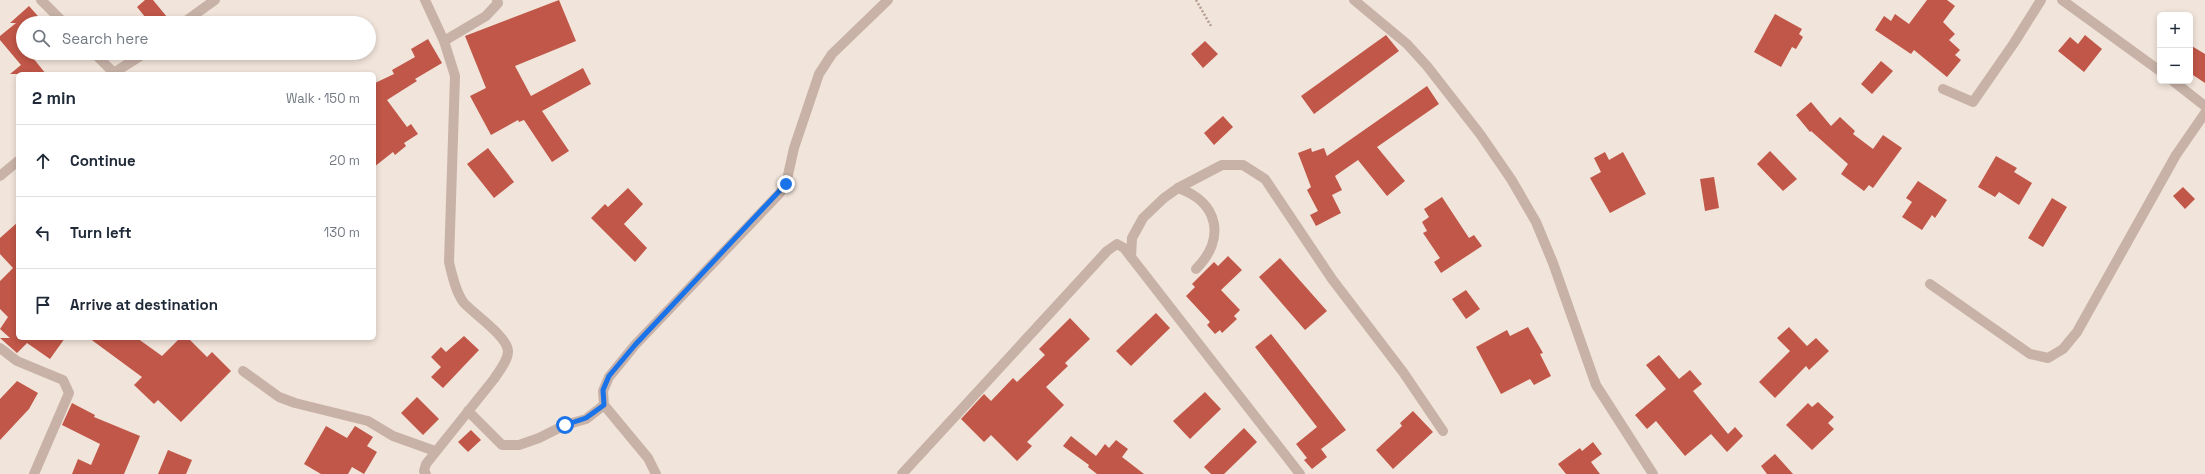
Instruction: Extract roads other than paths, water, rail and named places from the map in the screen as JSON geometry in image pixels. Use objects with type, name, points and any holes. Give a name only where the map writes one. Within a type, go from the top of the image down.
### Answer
[{"type":"street","points":[[41,0],[57,16]]},
{"type":"street","points":[[192,16],[213,0]]},
{"type":"street","points":[[425,0],[444,42],[455,76],[449,262],[452,276],[463,302],[503,340],[508,351],[504,364],[494,379],[426,464],[424,471],[426,474]]},
{"type":"street","points":[[444,42],[486,16],[498,3],[497,0]]},
{"type":"street","points":[[656,474],[648,458],[604,405],[603,390],[609,376],[635,345],[786,184],[794,148],[819,74],[832,54],[888,0]]},
{"type":"street","points":[[1354,0],[1407,44],[1427,66],[1480,134],[1510,179],[1536,222],[1553,263],[1596,385],[1653,474]]},
{"type":"street","points":[[1943,89],[1973,102],[2014,44],[2041,0]]},
{"type":"street","points":[[2062,0],[2157,69]]},
{"type":"street","points":[[101,60],[112,72]]},
{"type":"street","points":[[115,72],[134,60]]},
{"type":"street","points":[[2177,84],[2205,106]]},
{"type":"street","points":[[1930,284],[2030,354],[2048,358],[2063,349],[2077,332],[2176,155],[2205,113]]},
{"type":"street","points":[[0,176],[16,163]]},
{"type":"street","points":[[1131,257],[1132,238],[1143,218],[1164,198],[1178,188],[1222,164],[1244,165],[1265,179],[1332,279],[1403,372],[1443,431]]},
{"type":"street","points":[[1178,188],[1192,193],[1204,202],[1212,215],[1215,230],[1213,245],[1206,258],[1196,269]]},
{"type":"street","points":[[902,474],[1107,251],[1117,244],[1121,245],[1131,257],[1300,474]]},
{"type":"street","points":[[0,348],[17,361],[63,380],[69,393],[34,474]]},
{"type":"street","points":[[242,371],[279,397],[295,403],[368,421],[393,436],[435,451]]},
{"type":"street","points":[[468,411],[502,445],[519,445],[586,418],[604,405]]}]
